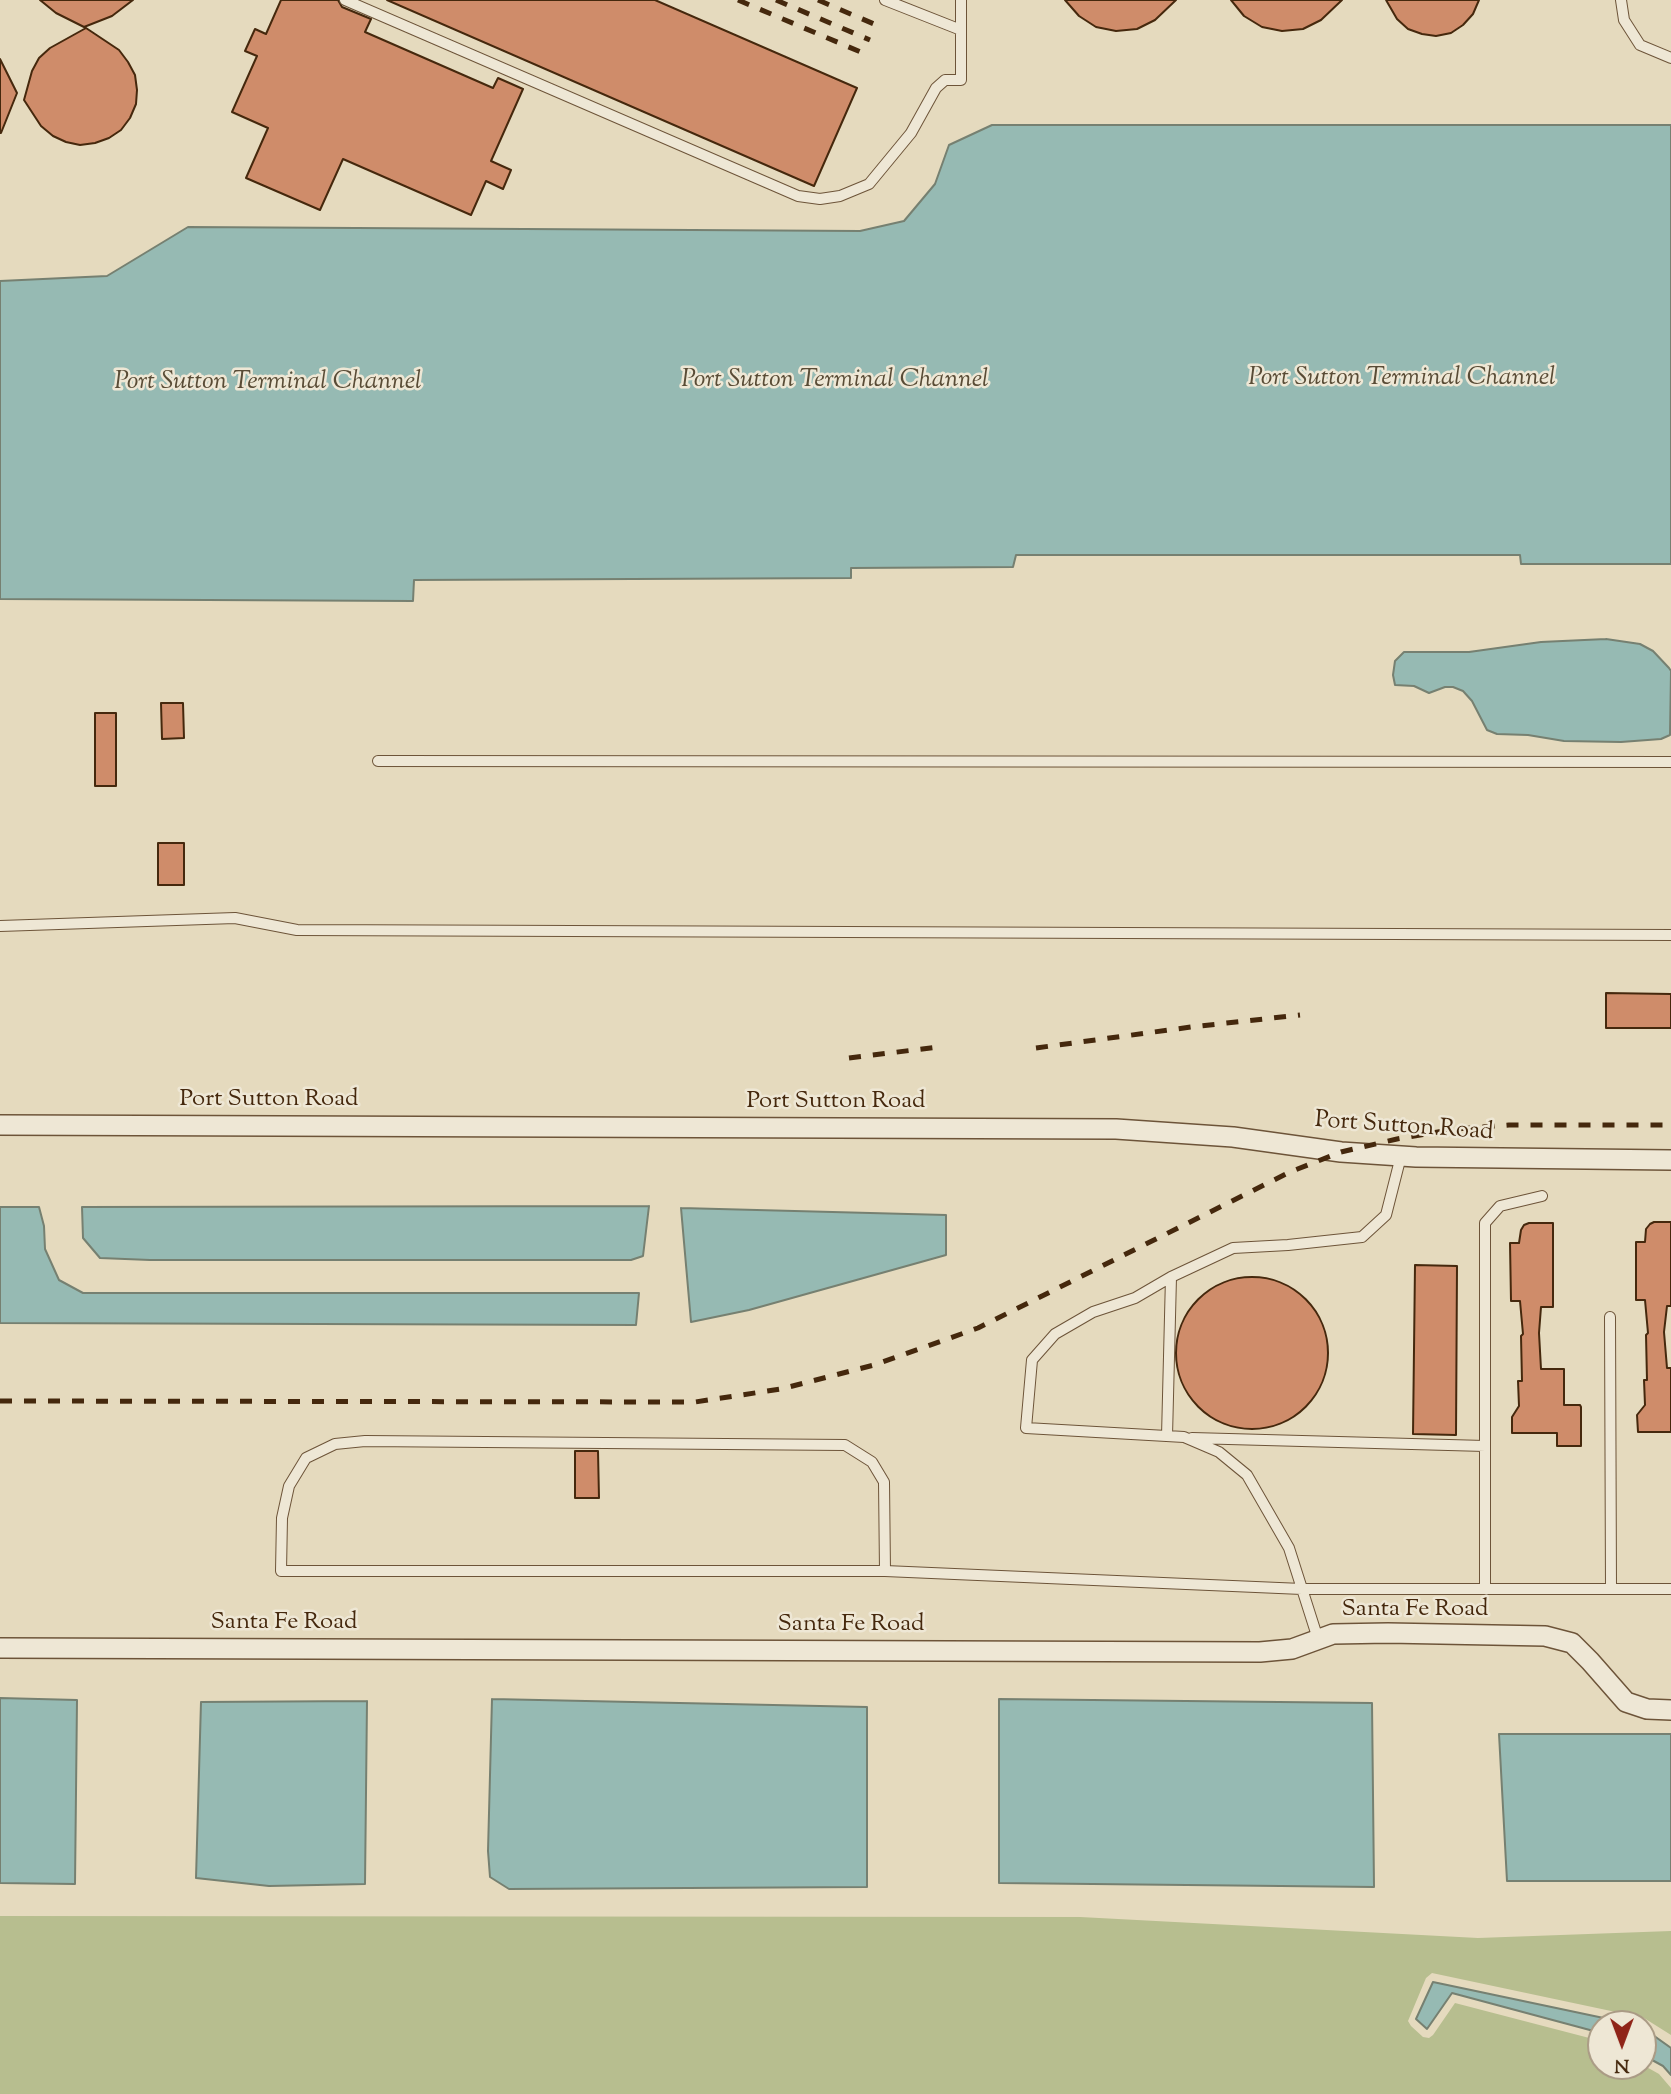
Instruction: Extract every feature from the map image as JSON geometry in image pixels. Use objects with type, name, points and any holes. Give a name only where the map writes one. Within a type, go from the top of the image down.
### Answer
[{"type":"street","name":"Port Sutton Road","points":[[0,1125],[1103,1129],[1191,1133],[1341,1152],[1401,1156],[1671,1160]]},
{"type":"street","name":"Santa Fe Road","points":[[0,1648],[1260,1652],[1292,1649],[1333,1634],[1545,1636],[1572,1643],[1626,1702],[1647,1709],[1671,1710]]},
{"type":"lane","points":[[345,0],[798,196],[820,199],[840,196],[869,184],[911,133],[936,88],[945,79],[961,79],[961,0]]},
{"type":"lane","points":[[886,0],[961,30]]},
{"type":"lane","points":[[1621,0],[1623,20],[1640,45],[1671,58]]},
{"type":"lane","points":[[378,761],[1671,762]]},
{"type":"lane","points":[[0,926],[235,918],[297,930],[1671,935]]},
{"type":"lane","points":[[1401,1156],[1386,1215],[1362,1237],[1233,1248],[1171,1277],[1135,1298],[1093,1312],[1055,1334],[1032,1360],[1026,1428],[1184,1437],[1485,1446]]},
{"type":"lane","points":[[1485,1589],[1485,1223],[1500,1206],[1542,1196]]},
{"type":"lane","points":[[1167,1436],[1171,1277]]},
{"type":"lane","points":[[1610,1317],[1611,1589]]},
{"type":"lane","points":[[1184,1437],[1219,1451],[1247,1475],[1289,1548],[1318,1639]]},
{"type":"lane","points":[[885,1571],[884,1482],[872,1462],[845,1445],[378,1441],[335,1444],[306,1458],[289,1486],[282,1518],[281,1572],[885,1571],[1302,1589],[1671,1589]]},
{"type":"green space","points":[[0,1916],[1080,1917],[1478,1938],[1671,1931],[1671,2035],[1657,2026],[1657,2010],[1606,2010],[1432,1973],[1426,1978],[1408,2021],[1423,2037],[1429,2038],[1455,2003],[1587,2037],[1587,2080],[1657,2080],[1657,2073],[1671,2088],[1671,2094],[0,2094]]},
{"type":"water","name":"Port Sutton Terminal Channel","points":[[992,125],[1671,125],[1671,564],[1521,564],[1520,555],[1016,555],[1013,567],[851,568],[851,578],[414,580],[413,601],[0,599],[0,281],[107,276],[188,227],[860,231],[904,221],[935,184],[949,145]]},
{"type":"water","points":[[1606,639],[1640,644],[1653,651],[1671,671],[1670,735],[1661,739],[1621,742],[1564,741],[1528,735],[1497,734],[1487,730],[1472,701],[1463,691],[1445,687],[1429,693],[1414,686],[1395,685],[1393,675],[1395,661],[1404,652],[1469,652],[1541,642]]},
{"type":"water","points":[[649,1206],[643,1256],[631,1260],[100,1258],[83,1238],[82,1207]]},
{"type":"water","points":[[0,1207],[39,1207],[44,1226],[45,1249],[59,1280],[83,1293],[639,1293],[636,1325],[0,1323]]},
{"type":"water","points":[[681,1208],[946,1215],[946,1255],[749,1310],[691,1322]]},
{"type":"water","points":[[0,1698],[77,1700],[75,1884],[0,1883]]},
{"type":"water","points":[[492,1699],[867,1707],[867,1887],[509,1889],[490,1877],[488,1851]]},
{"type":"water","points":[[999,1699],[1372,1703],[1374,1887],[999,1883]]},
{"type":"water","points":[[367,1701],[365,1884],[269,1886],[196,1878],[201,1702]]},
{"type":"water","points":[[1499,1734],[1671,1734],[1671,1881],[1507,1881]]},
{"type":"water","points":[[1433,1982],[1587,2015],[1587,2029],[1452,1993],[1427,2029],[1416,2019]]},
{"type":"water","points":[[1657,2038],[1671,2048],[1671,2075],[1657,2063]]},
{"type":"building","points":[[40,0],[133,0],[112,16],[84,27],[56,13]]},
{"type":"building","points":[[281,0],[338,0],[342,7],[371,19],[365,32],[493,88],[498,78],[523,89],[491,161],[511,170],[503,189],[486,181],[471,215],[343,159],[320,210],[246,178],[268,128],[232,112],[257,56],[245,51],[255,29],[266,34]]},
{"type":"building","points":[[387,0],[655,0],[857,88],[814,186]]},
{"type":"building","points":[[1065,0],[1176,0],[1155,20],[1137,29],[1116,31],[1096,27],[1079,16]]},
{"type":"building","points":[[1231,0],[1342,0],[1321,20],[1303,29],[1282,31],[1262,27],[1244,16]]},
{"type":"building","points":[[1386,0],[1479,0],[1473,14],[1463,25],[1451,33],[1436,36],[1408,29],[1397,19]]},
{"type":"building","points":[[86,28],[119,50],[135,75],[137,90],[136,104],[121,130],[109,138],[80,145],[53,136],[41,126],[24,100],[32,71],[39,58],[50,48]]},
{"type":"building","points":[[0,59],[17,93],[1,133],[0,133]]},
{"type":"building","points":[[161,703],[183,703],[184,738],[162,739]]},
{"type":"building","points":[[95,713],[116,713],[116,786],[95,786]]},
{"type":"building","points":[[158,843],[184,843],[184,885],[158,885]]},
{"type":"building","points":[[1606,993],[1671,994],[1671,1028],[1606,1028]]},
{"type":"building","points":[[1654,1222],[1671,1222],[1671,1306],[1667,1306],[1664,1332],[1667,1368],[1671,1368],[1671,1432],[1638,1432],[1637,1415],[1645,1405],[1648,1333],[1645,1300],[1636,1300],[1636,1242],[1645,1242],[1646,1229]]},
{"type":"building","points":[[1529,1223],[1553,1223],[1553,1307],[1541,1307],[1541,1369],[1564,1369],[1564,1405],[1581,1407],[1581,1446],[1557,1446],[1557,1433],[1512,1433],[1512,1417],[1519,1406],[1518,1381],[1522,1381],[1523,1334],[1520,1301],[1511,1301],[1510,1243],[1519,1243],[1521,1230]]},
{"type":"building","points":[[1415,1265],[1457,1266],[1456,1435],[1413,1434]]},
{"type":"building","points":[[1252,1277],[1281,1283],[1306,1299],[1322,1324],[1328,1353],[1322,1382],[1306,1407],[1281,1423],[1252,1429],[1223,1423],[1198,1407],[1182,1382],[1176,1353],[1182,1324],[1198,1299],[1223,1283]]},
{"type":"building","points":[[575,1451],[598,1451],[599,1498],[575,1498]]},
{"type":"railway","points":[[738,0],[863,53]]},
{"type":"railway","points":[[776,0],[870,40]]},
{"type":"railway","points":[[818,0],[874,24]]},
{"type":"railway","points":[[1036,1048],[1300,1015]]},
{"type":"railway","points":[[849,1058],[938,1047]]},
{"type":"railway","points":[[0,1401],[695,1402],[781,1389],[874,1365],[978,1328],[1290,1172],[1341,1152],[1456,1129],[1509,1125],[1671,1125]]}]
